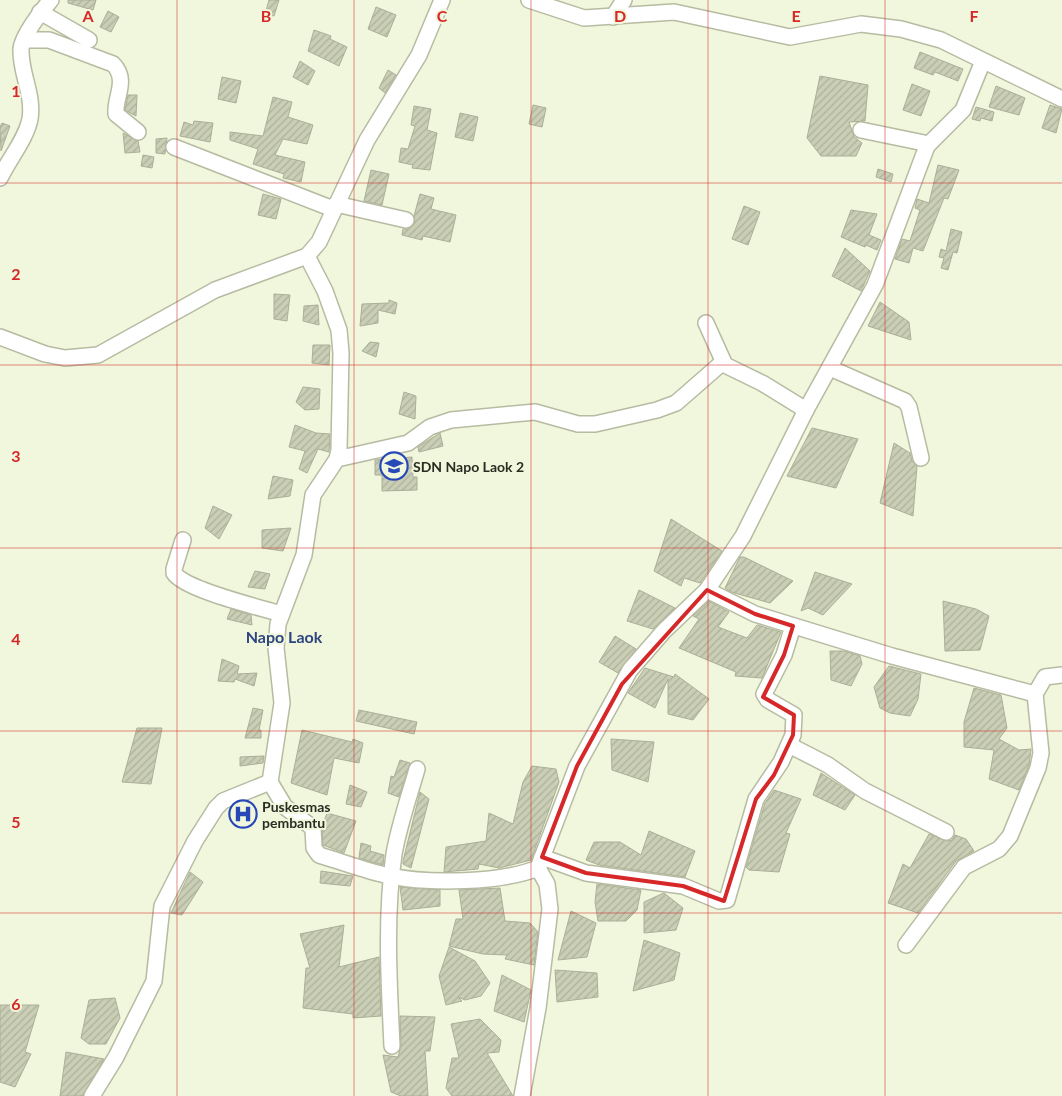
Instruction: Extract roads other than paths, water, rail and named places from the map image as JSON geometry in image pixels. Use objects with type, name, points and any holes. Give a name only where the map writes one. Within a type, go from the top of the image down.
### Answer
[{"type":"street","points":[[0,178],[30,120],[29,88],[21,52],[24,40],[40,12],[51,0]]},
{"type":"street","points":[[0,337],[45,354],[66,358],[98,355],[215,290],[244,277],[279,267],[307,256],[319,242],[367,140],[419,56],[442,0]]},
{"type":"street","points":[[529,0],[584,18],[674,12],[790,37],[861,24],[901,29],[941,40],[1062,99]]},
{"type":"street","points":[[613,17],[624,0]]},
{"type":"street","points":[[40,12],[89,40]]},
{"type":"street","points":[[24,40],[49,40],[113,64],[117,68],[122,88],[115,108],[116,114],[138,132]]},
{"type":"street","points":[[522,1096],[538,1008],[550,908],[547,884],[540,863],[578,766],[626,677],[664,631],[707,590],[743,536],[806,410],[875,285],[922,155],[929,144],[963,110],[982,61]]},
{"type":"street","points":[[861,130],[929,144]]},
{"type":"street","points":[[174,147],[335,206],[406,220]]},
{"type":"street","points":[[307,256],[325,291],[339,330],[340,424],[337,459],[313,495],[304,555],[278,624],[276,648],[282,704],[270,782],[285,807],[313,828],[316,853],[392,876],[458,880],[506,878],[540,863],[586,873],[683,886],[724,902],[729,894],[744,848],[756,799],[774,774],[789,745],[795,725],[794,715],[768,700],[764,694],[784,655],[793,626]]},
{"type":"street","points":[[706,323],[723,362],[806,410]]},
{"type":"street","points":[[337,459],[408,443],[430,427],[451,420],[535,412],[578,424],[595,424],[657,410],[676,403],[723,362]]},
{"type":"street","points":[[830,368],[905,401],[921,458]]},
{"type":"street","points":[[183,540],[174,569],[174,573],[180,580],[215,594],[281,614]]},
{"type":"street","points":[[707,590],[755,614],[892,656],[1034,694]]},
{"type":"street","points":[[906,945],[964,867],[999,849],[1010,836],[1027,798],[1041,753],[1034,694],[1045,677],[1062,675]]},
{"type":"street","points":[[789,745],[828,764],[865,791],[946,832]]},
{"type":"street","points":[[392,1046],[388,962],[394,852],[417,769]]},
{"type":"street","points":[[92,1096],[116,1057],[154,981],[162,906],[195,841],[216,808],[223,801],[270,782]]},
{"type":"place","name":"SDN Napo Laok 2","points":[[394,466]]},
{"type":"place","name":"Puskesmas pembantu","points":[[243,814]]},
{"type":"district","name":"Napo Laok","points":[[284,636]]}]
